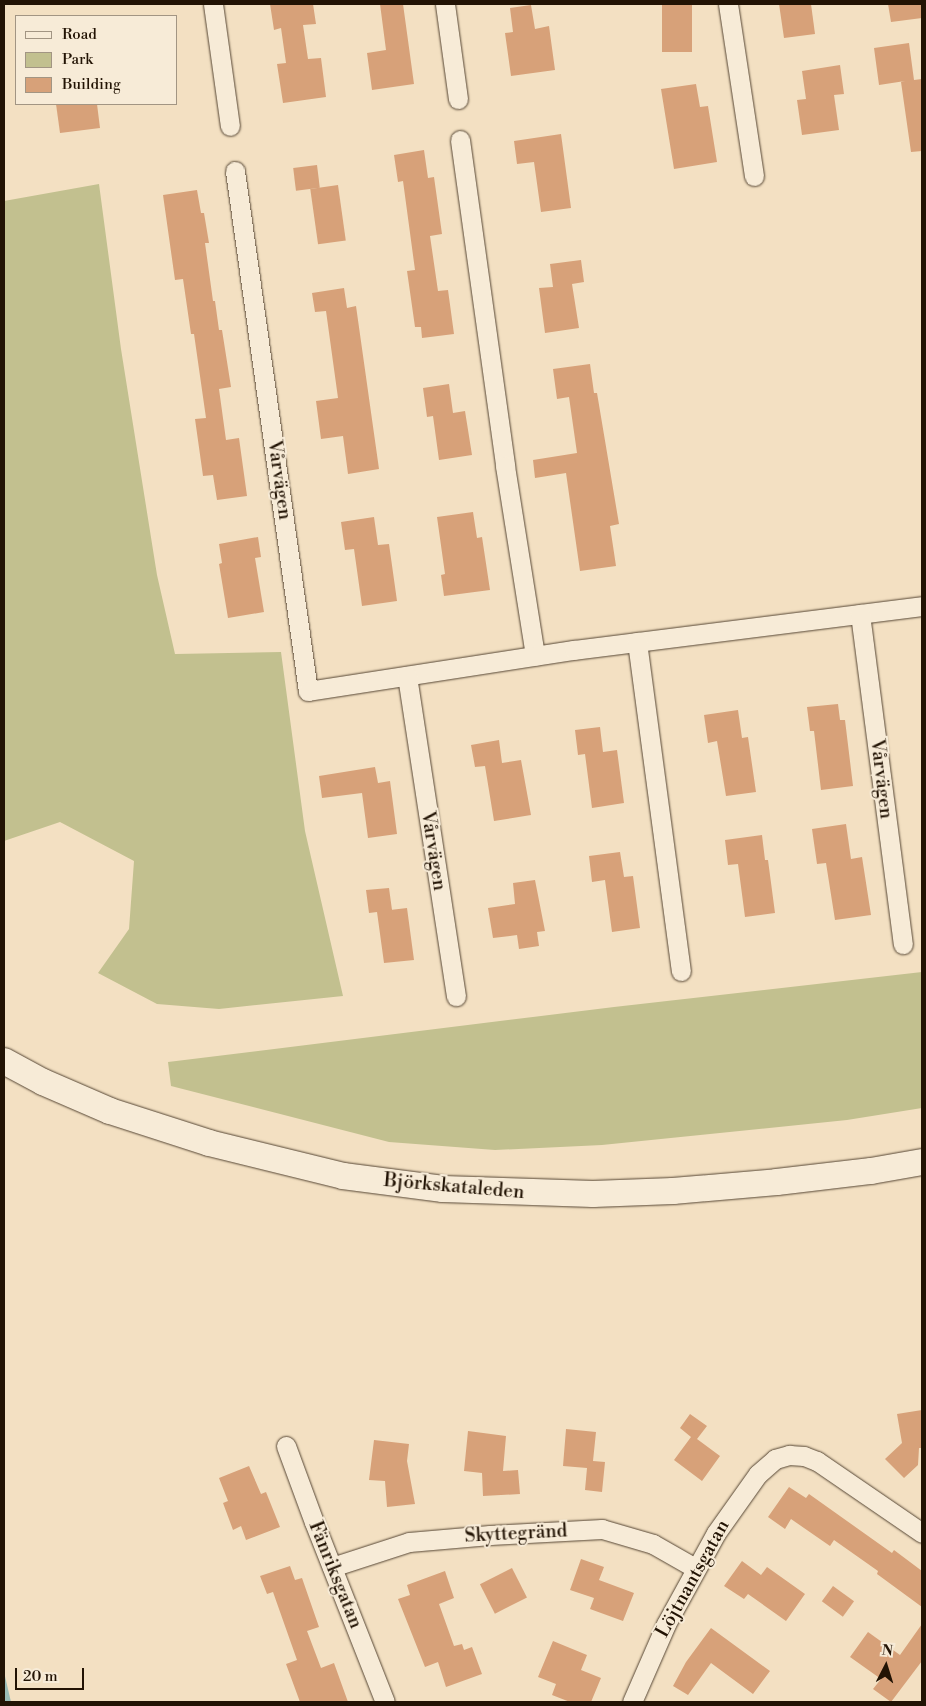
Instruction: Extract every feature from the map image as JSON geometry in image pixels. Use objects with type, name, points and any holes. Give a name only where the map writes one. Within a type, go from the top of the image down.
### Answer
[{"type":"main road","name":"Björkskataleden","points":[[4,1061],[43,1082],[110,1111],[209,1143],[343,1176],[419,1186],[510,1193],[593,1194],[673,1191],[777,1182],[871,1171],[922,1162]]},
{"type":"street","points":[[213,4],[230,126]]},
{"type":"street","points":[[445,4],[458,99]]},
{"type":"street","points":[[728,4],[754,176]]},
{"type":"street","points":[[460,140],[505,466],[535,656]]},
{"type":"street","name":"Vårvägen","points":[[235,170],[308,691],[535,656],[922,606]]},
{"type":"street","name":"Vårvägen","points":[[860,614],[903,944]]},
{"type":"street","points":[[637,642],[681,971]]},
{"type":"street","name":"Vårvägen","points":[[407,676],[456,996]]},
{"type":"street","name":"Fänriksgatan","points":[[286,1446],[385,1702]]},
{"type":"street","name":"Löjtnantsgatan","points":[[632,1702],[666,1624],[695,1568],[740,1497],[768,1463],[789,1455],[804,1456],[817,1461],[922,1533]]},
{"type":"street","name":"Skyttegränd","points":[[332,1567],[409,1542],[490,1534],[602,1529],[653,1544],[695,1568]]},
{"type":"green space","points":[[99,184],[121,349],[157,575],[175,654],[281,652],[305,831],[343,996],[219,1009],[157,1004],[98,973],[129,929],[134,861],[60,822],[4,841],[4,201]]},
{"type":"green space","points":[[922,972],[922,1108],[847,1120],[602,1145],[495,1150],[389,1142],[171,1086],[168,1062],[614,1007]]},
{"type":"water","points":[[4,1672],[11,1702],[4,1702]]},
{"type":"building","points":[[270,4],[313,4],[316,24],[303,25],[308,59],[321,58],[326,97],[283,103],[277,64],[286,63],[281,28],[274,30]]},
{"type":"building","points":[[380,4],[403,4],[414,84],[372,90],[367,53],[386,50]]},
{"type":"building","points":[[662,4],[692,4],[692,52],[662,52]]},
{"type":"building","points":[[779,4],[811,4],[815,34],[784,38]]},
{"type":"building","points":[[888,4],[922,4],[922,18],[891,22]]},
{"type":"building","points":[[531,5],[535,29],[549,26],[555,70],[511,76],[505,33],[513,32],[510,8]]},
{"type":"building","points":[[909,43],[914,80],[922,79],[922,151],[911,152],[901,82],[905,81],[879,85],[874,48]]},
{"type":"building","points":[[840,65],[844,94],[834,95],[839,130],[802,135],[797,100],[806,99],[802,71]]},
{"type":"building","points":[[696,84],[700,107],[708,106],[717,162],[674,169],[661,89]]},
{"type":"building","points":[[56,105],[97,105],[100,128],[60,133]]},
{"type":"building","points":[[561,134],[571,208],[541,212],[534,162],[517,164],[514,141]]},
{"type":"building","points":[[424,150],[428,178],[434,177],[442,234],[430,236],[438,291],[448,290],[454,334],[422,338],[421,327],[415,327],[407,271],[415,270],[403,181],[398,182],[394,155]]},
{"type":"building","points":[[317,165],[320,188],[296,191],[293,168]]},
{"type":"building","points":[[338,185],[346,240],[318,244],[310,189]]},
{"type":"building","points":[[197,190],[201,213],[204,213],[209,243],[205,243],[213,301],[215,301],[219,330],[222,330],[231,387],[219,389],[226,440],[239,438],[247,496],[217,500],[213,475],[203,476],[195,419],[206,418],[194,334],[191,334],[183,279],[175,280],[163,195]]},
{"type":"building","points":[[581,260],[584,282],[572,284],[579,328],[545,333],[539,288],[553,287],[550,264]]},
{"type":"building","points":[[344,288],[347,308],[356,306],[379,469],[348,474],[343,436],[321,439],[316,401],[338,398],[326,311],[315,312],[312,293]]},
{"type":"building","points":[[590,364],[594,393],[597,393],[619,524],[610,526],[616,566],[580,571],[566,473],[535,478],[533,460],[577,453],[569,397],[557,399],[553,369]]},
{"type":"building","points":[[449,384],[453,413],[465,411],[472,455],[439,460],[433,416],[427,417],[423,388]]},
{"type":"building","points":[[473,512],[477,538],[482,537],[490,590],[444,596],[441,575],[445,574],[437,517]]},
{"type":"building","points":[[374,517],[378,545],[389,544],[397,601],[362,606],[354,549],[345,550],[341,522]]},
{"type":"building","points":[[258,537],[261,557],[255,558],[264,612],[228,618],[219,564],[222,563],[219,544]]},
{"type":"building","points":[[838,704],[840,720],[845,720],[853,786],[821,790],[814,731],[810,731],[807,707]]},
{"type":"building","points":[[738,710],[742,738],[748,737],[756,792],[726,796],[717,741],[708,743],[704,715]]},
{"type":"building","points":[[600,727],[603,752],[617,750],[624,803],[592,808],[585,754],[578,755],[575,730]]},
{"type":"building","points":[[499,740],[502,763],[521,760],[531,815],[494,821],[485,766],[475,767],[471,745]]},
{"type":"building","points":[[375,767],[378,783],[390,781],[397,834],[368,838],[362,793],[322,798],[319,776]]},
{"type":"building","points":[[846,824],[851,859],[862,857],[871,915],[835,920],[826,863],[817,864],[812,829]]},
{"type":"building","points":[[762,835],[765,860],[768,860],[775,913],[745,917],[738,864],[728,865],[725,840]]},
{"type":"building","points":[[620,852],[624,877],[633,876],[640,928],[612,932],[605,880],[592,882],[589,856]]},
{"type":"building","points":[[535,880],[545,931],[537,932],[539,946],[519,949],[517,935],[493,938],[488,908],[515,904],[513,883]]},
{"type":"building","points":[[389,888],[392,910],[407,908],[414,960],[384,963],[377,912],[369,913],[366,890]]},
{"type":"building","points":[[922,1410],[922,1448],[919,1448],[918,1465],[904,1478],[885,1459],[902,1443],[897,1414]]},
{"type":"building","points":[[690,1414],[707,1426],[697,1439],[720,1456],[702,1481],[674,1460],[691,1437],[680,1428]]},
{"type":"building","points":[[566,1429],[596,1432],[593,1461],[605,1462],[602,1492],[585,1490],[587,1468],[563,1466]]},
{"type":"building","points":[[468,1431],[506,1436],[503,1471],[518,1470],[520,1494],[483,1496],[482,1473],[464,1471]]},
{"type":"building","points":[[374,1440],[409,1444],[407,1461],[415,1504],[387,1507],[385,1481],[369,1480]]},
{"type":"building","points":[[249,1466],[261,1494],[266,1492],[280,1527],[246,1540],[241,1526],[233,1530],[223,1503],[228,1501],[219,1478]]},
{"type":"building","points":[[789,1487],[806,1498],[809,1494],[892,1553],[894,1550],[922,1571],[922,1607],[877,1574],[878,1571],[834,1540],[830,1546],[791,1519],[785,1529],[768,1517]]},
{"type":"building","points":[[581,1559],[604,1567],[599,1580],[634,1593],[623,1621],[590,1609],[594,1598],[570,1590]]},
{"type":"building","points":[[742,1561],[761,1575],[767,1567],[805,1594],[786,1621],[748,1594],[744,1599],[724,1586]]},
{"type":"building","points":[[290,1566],[295,1580],[302,1578],[319,1627],[307,1631],[321,1668],[334,1663],[348,1702],[300,1702],[286,1664],[297,1660],[273,1592],[267,1594],[260,1576]]},
{"type":"building","points":[[512,1568],[527,1597],[495,1614],[480,1584]]},
{"type":"building","points":[[445,1571],[454,1598],[439,1604],[454,1646],[462,1644],[464,1650],[472,1647],[482,1674],[446,1687],[438,1662],[425,1667],[398,1599],[410,1595],[407,1585]]},
{"type":"building","points":[[833,1586],[854,1601],[843,1617],[822,1601]]},
{"type":"building","points":[[922,1624],[922,1661],[891,1702],[873,1689],[881,1679],[850,1657],[868,1632],[900,1655]]},
{"type":"building","points":[[711,1628],[770,1671],[753,1694],[711,1663],[688,1695],[673,1686],[686,1662]]},
{"type":"building","points":[[553,1641],[587,1655],[581,1670],[601,1678],[591,1702],[570,1702],[552,1695],[556,1684],[538,1677]]}]
